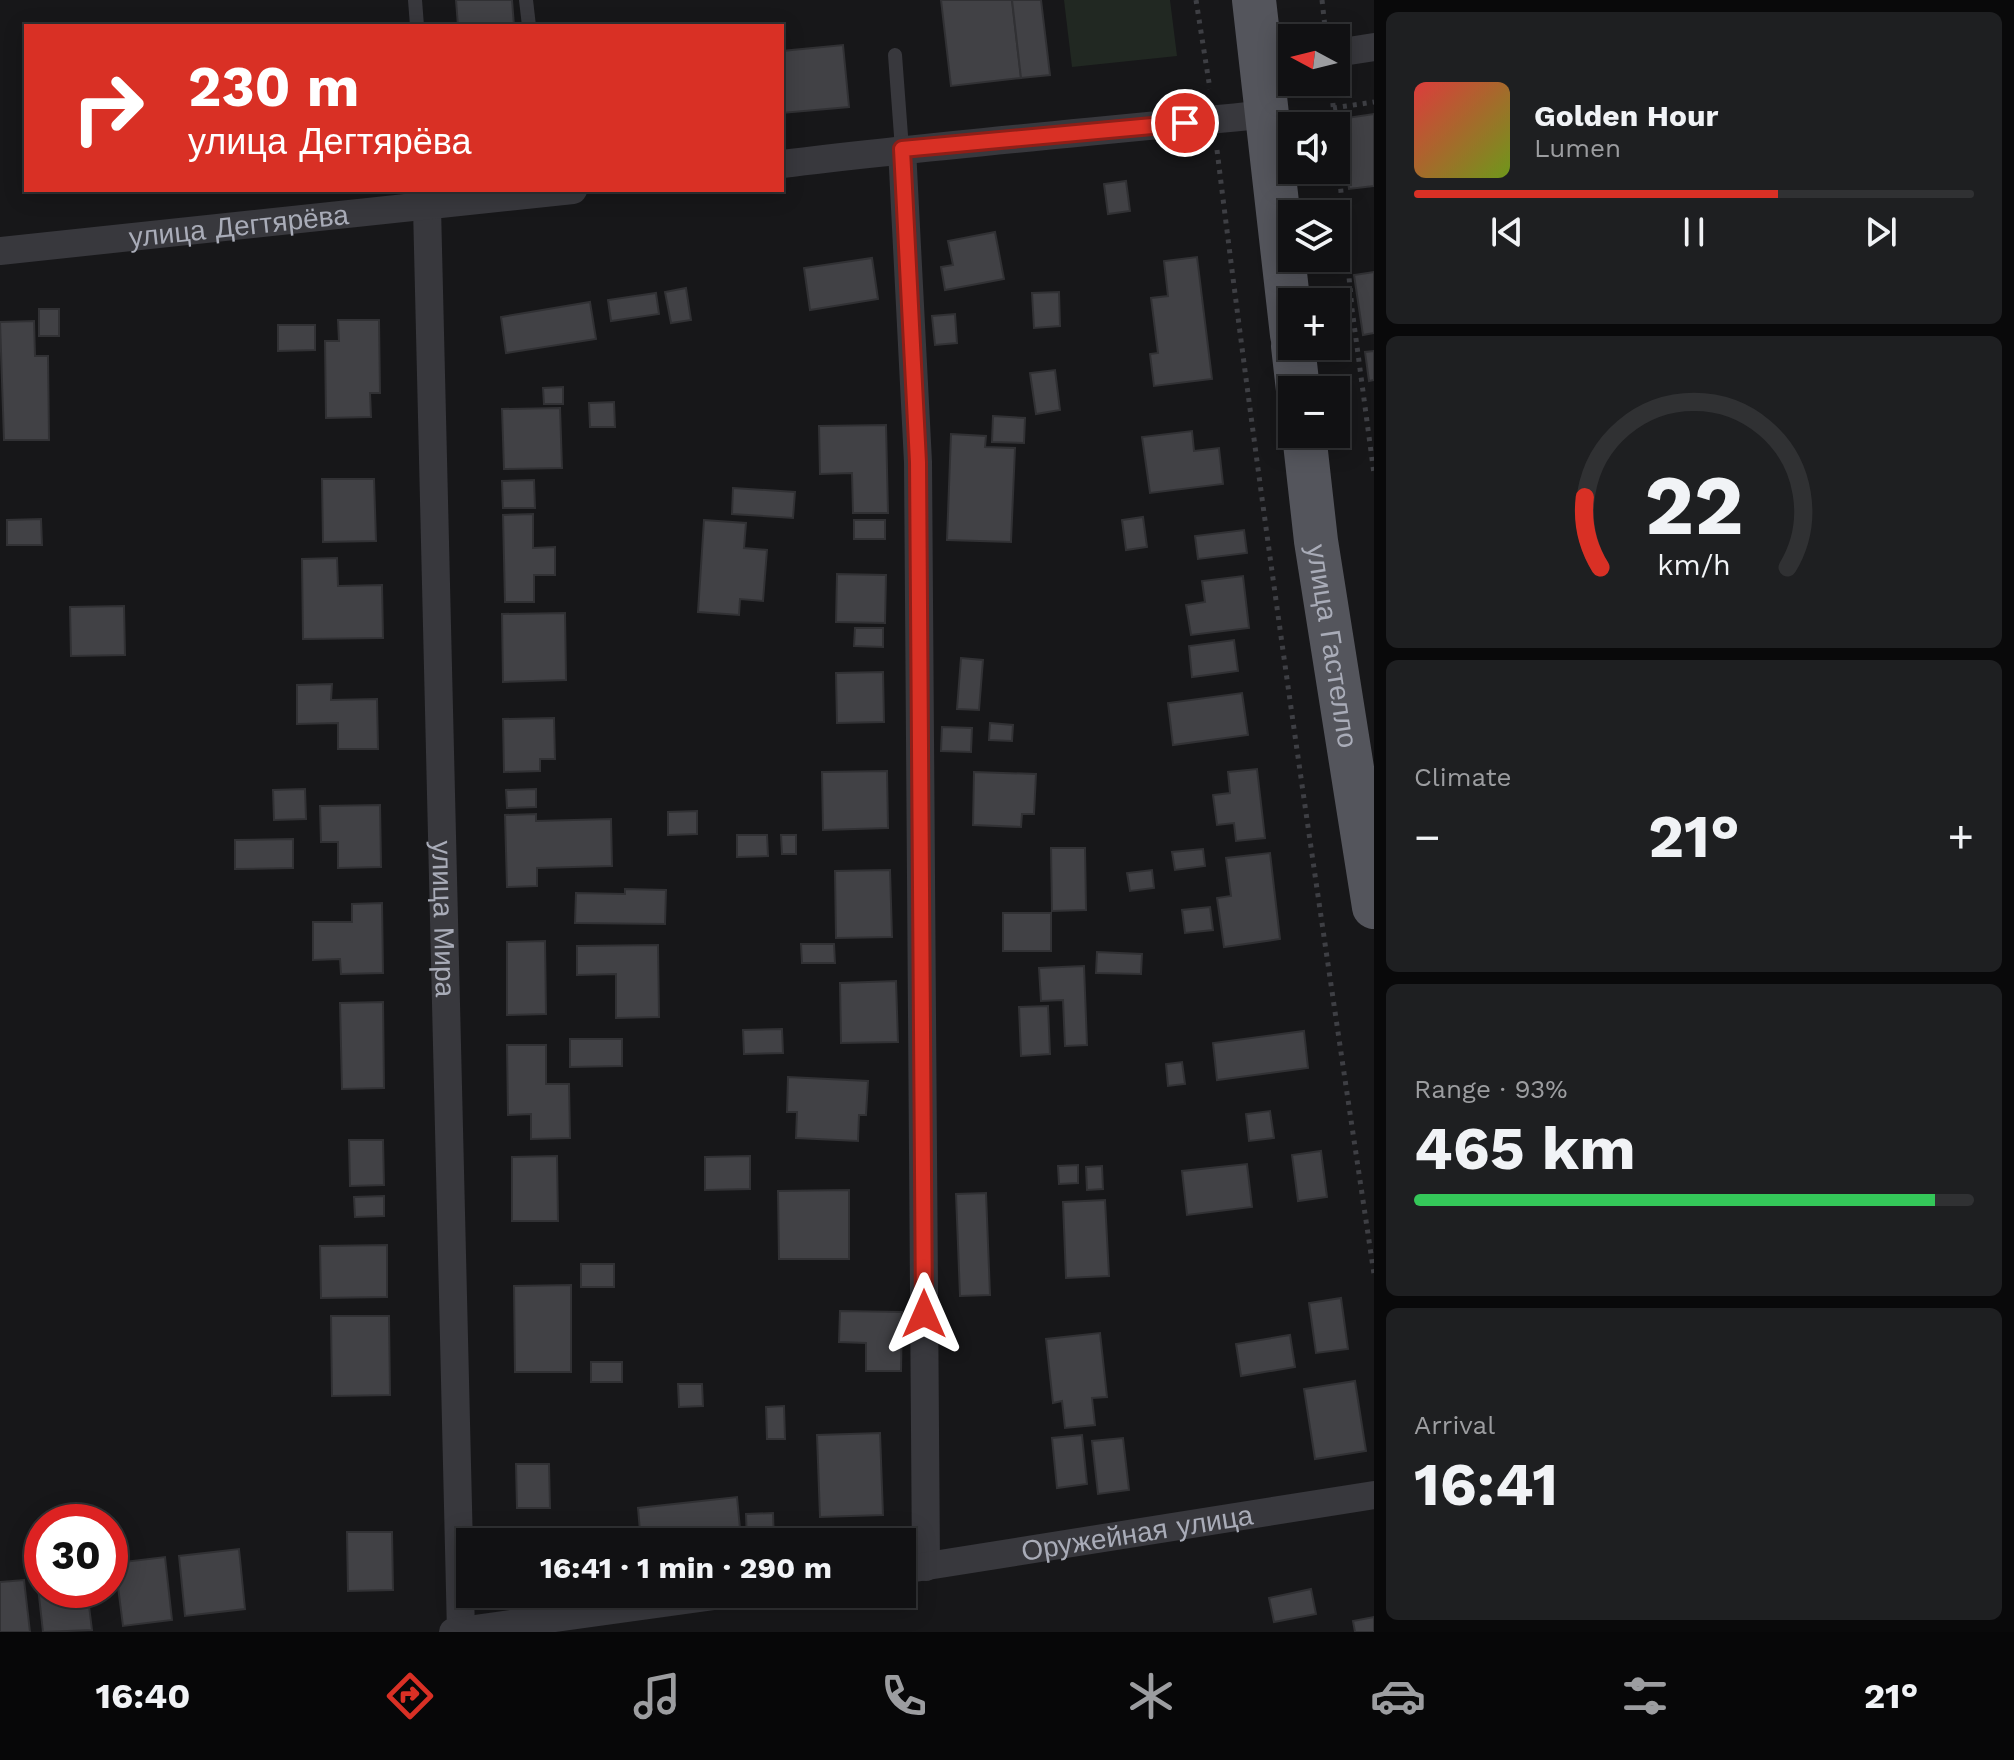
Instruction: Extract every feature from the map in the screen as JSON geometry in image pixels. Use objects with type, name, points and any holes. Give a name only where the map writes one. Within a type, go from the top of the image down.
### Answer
[{"type":"main road","points":[[1254,0],[1277,61],[1268,114],[1287,288]]},
{"type":"main road","name":"улица Гастелло","points":[[1306,448],[1316,541],[1374,907]]},
{"type":"street","points":[[1350,51],[1374,47]]},
{"type":"street","points":[[784,164],[902,149],[1268,114]]},
{"type":"street","points":[[902,149],[918,462],[914,1528]]},
{"type":"street","name":"улица Дегтярёва","points":[[0,251],[427,199],[544,192]]},
{"type":"street","name":"улица Мира","points":[[427,199],[461,1632]]},
{"type":"street","name":"Оружейная улица","points":[[916,1569],[1374,1495]]},
{"type":"street","points":[[453,1632],[630,1608]]},
{"type":"lane","points":[[415,0],[417,24]]},
{"type":"lane","points":[[526,0],[529,24]]},
{"type":"lane","points":[[895,55],[902,149]]},
{"type":"path","points":[[1196,0],[1299,775],[1374,1274]]},
{"type":"path","points":[[1322,0],[1325,24]]},
{"type":"path","points":[[1332,96],[1333,112]]},
{"type":"path","points":[[1333,108],[1374,102]]},
{"type":"path","points":[[1340,184],[1352,309],[1374,474]]},
{"type":"shaded area","points":[[1064,0],[1170,0],[1177,56],[1072,67]]},
{"type":"building","points":[[456,0],[512,0],[514,24],[458,24]]},
{"type":"building","points":[[941,0],[1012,0],[1021,78],[951,86]]},
{"type":"building","points":[[1012,0],[1041,0],[1050,75],[1021,78]]},
{"type":"building","points":[[843,45],[849,107],[784,113],[784,51]]},
{"type":"building","points":[[1374,114],[1374,186],[1349,189],[1350,118]]},
{"type":"building","points":[[1126,181],[1130,211],[1108,214],[1104,184]]},
{"type":"building","points":[[995,232],[1004,279],[945,290],[941,267],[953,265],[948,241]]},
{"type":"building","points":[[1197,257],[1212,379],[1154,386],[1150,354],[1158,353],[1151,298],[1168,296],[1164,261]]},
{"type":"building","points":[[872,258],[878,299],[810,310],[804,268]]},
{"type":"building","points":[[1374,272],[1374,333],[1363,335],[1354,275]]},
{"type":"building","points":[[686,288],[691,320],[671,323],[665,292]]},
{"type":"building","points":[[1059,292],[1060,326],[1034,328],[1032,293]]},
{"type":"building","points":[[656,293],[659,314],[611,321],[608,300]]},
{"type":"building","points":[[590,302],[596,339],[506,353],[501,317]]},
{"type":"building","points":[[39,309],[59,309],[59,336],[39,336]]},
{"type":"building","points":[[955,314],[957,343],[935,345],[932,316]]},
{"type":"building","points":[[338,320],[379,320],[380,393],[370,393],[371,417],[326,418],[325,341],[339,341]]},
{"type":"building","points":[[34,321],[35,356],[48,356],[49,440],[4,440],[0,322]]},
{"type":"building","points":[[278,325],[315,325],[315,350],[278,351]]},
{"type":"building","points":[[1374,351],[1374,380],[1369,381],[1365,352]]},
{"type":"building","points":[[1055,370],[1060,410],[1036,414],[1030,373]]},
{"type":"building","points":[[563,387],[563,404],[544,404],[543,388]]},
{"type":"building","points":[[614,402],[615,427],[590,427],[589,403]]},
{"type":"building","points":[[560,408],[562,468],[504,469],[502,409]]},
{"type":"building","points":[[993,416],[1025,418],[1024,443],[992,442]]},
{"type":"building","points":[[886,425],[888,513],[853,513],[852,473],[820,474],[819,426]]},
{"type":"building","points":[[1192,431],[1194,451],[1219,448],[1223,484],[1150,493],[1142,437]]},
{"type":"building","points":[[951,434],[986,436],[985,447],[1015,448],[1011,542],[947,540]]},
{"type":"building","points":[[322,479],[374,479],[376,541],[323,542]]},
{"type":"building","points":[[534,480],[535,508],[503,508],[502,481]]},
{"type":"building","points":[[733,488],[795,492],[793,518],[732,514]]},
{"type":"building","points":[[533,514],[533,548],[555,547],[555,575],[534,575],[534,602],[505,602],[503,515]]},
{"type":"building","points":[[1143,517],[1147,547],[1126,550],[1122,520]]},
{"type":"building","points":[[41,519],[42,545],[7,545],[7,520]]},
{"type":"building","points":[[704,520],[746,523],[744,548],[767,550],[763,601],[740,599],[739,615],[698,612]]},
{"type":"building","points":[[854,520],[885,520],[885,539],[854,539]]},
{"type":"building","points":[[1244,530],[1247,553],[1198,559],[1195,536]]},
{"type":"building","points":[[337,558],[338,586],[382,585],[383,638],[303,639],[302,559]]},
{"type":"building","points":[[837,574],[886,575],[885,623],[836,622]]},
{"type":"building","points":[[1243,576],[1249,628],[1191,635],[1186,605],[1205,602],[1202,581]]},
{"type":"building","points":[[124,606],[125,655],[71,656],[70,607]]},
{"type":"building","points":[[565,613],[566,680],[503,682],[502,614]]},
{"type":"building","points":[[855,628],[883,628],[883,647],[854,646]]},
{"type":"building","points":[[1234,640],[1238,671],[1192,677],[1189,646]]},
{"type":"building","points":[[961,658],[983,660],[979,710],[957,709]]},
{"type":"building","points":[[883,672],[884,722],[837,723],[836,673]]},
{"type":"building","points":[[332,684],[331,700],[377,699],[378,749],[338,749],[338,723],[297,724],[297,685]]},
{"type":"building","points":[[1242,693],[1248,735],[1173,745],[1168,703]]},
{"type":"building","points":[[554,718],[555,759],[540,759],[540,771],[504,772],[503,719]]},
{"type":"building","points":[[990,723],[1013,725],[1012,741],[989,740]]},
{"type":"building","points":[[942,727],[972,728],[971,752],[941,751]]},
{"type":"building","points":[[1257,769],[1265,838],[1236,841],[1234,823],[1217,825],[1213,795],[1230,793],[1228,772]]},
{"type":"building","points":[[887,771],[888,828],[823,830],[822,772]]},
{"type":"building","points":[[974,772],[1036,774],[1034,814],[1022,814],[1021,827],[973,825]]},
{"type":"building","points":[[305,789],[306,819],[274,820],[273,790]]},
{"type":"building","points":[[536,789],[536,807],[507,808],[506,790]]},
{"type":"building","points":[[380,805],[381,867],[338,868],[338,842],[321,842],[320,806]]},
{"type":"building","points":[[697,811],[697,834],[668,835],[668,812]]},
{"type":"building","points":[[536,814],[536,821],[611,819],[612,866],[537,868],[537,886],[507,887],[505,815]]},
{"type":"building","points":[[737,835],[767,835],[768,856],[737,857]]},
{"type":"building","points":[[781,835],[796,835],[796,854],[782,854]]},
{"type":"building","points":[[293,839],[293,868],[235,869],[235,840]]},
{"type":"building","points":[[1051,848],[1085,848],[1086,910],[1052,911]]},
{"type":"building","points":[[1203,849],[1205,866],[1175,870],[1172,852]]},
{"type":"building","points":[[1270,853],[1280,939],[1224,947],[1217,898],[1231,896],[1226,858]]},
{"type":"building","points":[[890,870],[892,937],[836,938],[835,871]]},
{"type":"building","points":[[1152,870],[1154,888],[1130,891],[1127,873]]},
{"type":"building","points":[[625,889],[666,890],[665,924],[575,923],[576,893],[625,894]]},
{"type":"building","points":[[382,903],[383,973],[341,974],[340,959],[313,960],[313,922],[352,922],[352,904]]},
{"type":"building","points":[[1210,907],[1213,930],[1185,933],[1182,910]]},
{"type":"building","points":[[1003,913],[1051,913],[1051,951],[1003,951]]},
{"type":"building","points":[[545,941],[546,1014],[507,1015],[507,942]]},
{"type":"building","points":[[801,944],[834,944],[835,963],[802,963]]},
{"type":"building","points":[[658,945],[659,1017],[616,1018],[616,974],[577,975],[577,946]]},
{"type":"building","points":[[1097,952],[1142,954],[1141,974],[1096,973]]},
{"type":"building","points":[[1084,966],[1087,1045],[1065,1046],[1063,1000],[1041,1001],[1039,968]]},
{"type":"building","points":[[896,981],[898,1042],[841,1043],[840,983]]},
{"type":"building","points":[[383,1002],[384,1088],[342,1089],[340,1003]]},
{"type":"building","points":[[1048,1006],[1050,1054],[1021,1056],[1019,1007]]},
{"type":"building","points":[[782,1029],[783,1053],[744,1054],[743,1030]]},
{"type":"building","points":[[1304,1031],[1308,1068],[1217,1080],[1213,1043]]},
{"type":"building","points":[[570,1039],[622,1039],[622,1066],[570,1067]]},
{"type":"building","points":[[507,1045],[546,1045],[546,1084],[569,1084],[570,1138],[531,1139],[531,1114],[508,1115]]},
{"type":"building","points":[[1182,1062],[1185,1084],[1168,1086],[1166,1064]]},
{"type":"building","points":[[788,1077],[868,1081],[866,1115],[859,1115],[858,1141],[796,1138],[797,1112],[787,1112]]},
{"type":"building","points":[[1270,1111],[1274,1138],[1249,1141],[1246,1114]]},
{"type":"building","points":[[349,1140],[383,1140],[384,1185],[350,1186]]},
{"type":"building","points":[[1321,1151],[1327,1197],[1298,1201],[1292,1155]]},
{"type":"building","points":[[557,1156],[558,1221],[512,1221],[512,1157]]},
{"type":"building","points":[[750,1156],[750,1189],[705,1190],[705,1157]]},
{"type":"building","points":[[1247,1164],[1252,1207],[1187,1215],[1182,1171]]},
{"type":"building","points":[[1078,1165],[1078,1183],[1059,1184],[1058,1166]]},
{"type":"building","points":[[1102,1166],[1103,1189],[1087,1190],[1086,1167]]},
{"type":"building","points":[[849,1190],[849,1259],[779,1259],[778,1191]]},
{"type":"building","points":[[986,1193],[990,1295],[960,1296],[956,1194]]},
{"type":"building","points":[[384,1196],[384,1216],[355,1217],[354,1197]]},
{"type":"building","points":[[1105,1200],[1109,1276],[1066,1278],[1063,1202]]},
{"type":"building","points":[[387,1245],[387,1297],[321,1298],[320,1246]]},
{"type":"building","points":[[581,1264],[614,1264],[614,1287],[581,1287]]},
{"type":"building","points":[[571,1285],[571,1372],[515,1372],[514,1286]]},
{"type":"building","points":[[1341,1298],[1348,1349],[1316,1353],[1309,1303]]},
{"type":"building","points":[[840,1311],[902,1312],[901,1371],[866,1371],[866,1343],[839,1342]]},
{"type":"building","points":[[331,1316],[389,1316],[390,1395],[332,1396]]},
{"type":"building","points":[[1100,1333],[1107,1397],[1092,1398],[1095,1425],[1065,1428],[1062,1401],[1053,1403],[1046,1339]]},
{"type":"building","points":[[1290,1335],[1295,1367],[1241,1376],[1236,1344]]},
{"type":"building","points":[[591,1362],[622,1362],[622,1382],[591,1382]]},
{"type":"building","points":[[1355,1381],[1366,1451],[1315,1459],[1304,1389]]},
{"type":"building","points":[[678,1384],[702,1384],[703,1406],[679,1407]]},
{"type":"building","points":[[784,1406],[785,1439],[767,1439],[766,1407]]},
{"type":"building","points":[[880,1433],[883,1515],[820,1517],[817,1435]]},
{"type":"building","points":[[1082,1435],[1087,1484],[1057,1488],[1052,1438]]},
{"type":"building","points":[[1123,1438],[1129,1490],[1098,1494],[1092,1441]]},
{"type":"building","points":[[516,1464],[549,1464],[550,1508],[517,1508]]},
{"type":"building","points":[[737,1497],[740,1528],[640,1528],[638,1508]]},
{"type":"building","points":[[773,1513],[774,1528],[746,1528],[746,1514]]},
{"type":"building","points":[[347,1532],[392,1532],[393,1590],[348,1591]]},
{"type":"building","points":[[239,1549],[245,1609],[185,1616],[179,1556]]},
{"type":"building","points":[[165,1557],[172,1620],[123,1626],[121,1608],[128,1608],[128,1561]]},
{"type":"building","points":[[24,1580],[24,1608],[27,1608],[30,1632],[0,1632],[0,1582]]},
{"type":"building","points":[[1311,1589],[1316,1614],[1274,1622],[1269,1598]]},
{"type":"building","points":[[40,1608],[89,1608],[92,1630],[43,1632]]},
{"type":"building","points":[[1374,1617],[1374,1632],[1355,1632],[1353,1621]]},
{"type":"route","points":[[924,1314],[918,462],[902,149],[1185,123]]}]
